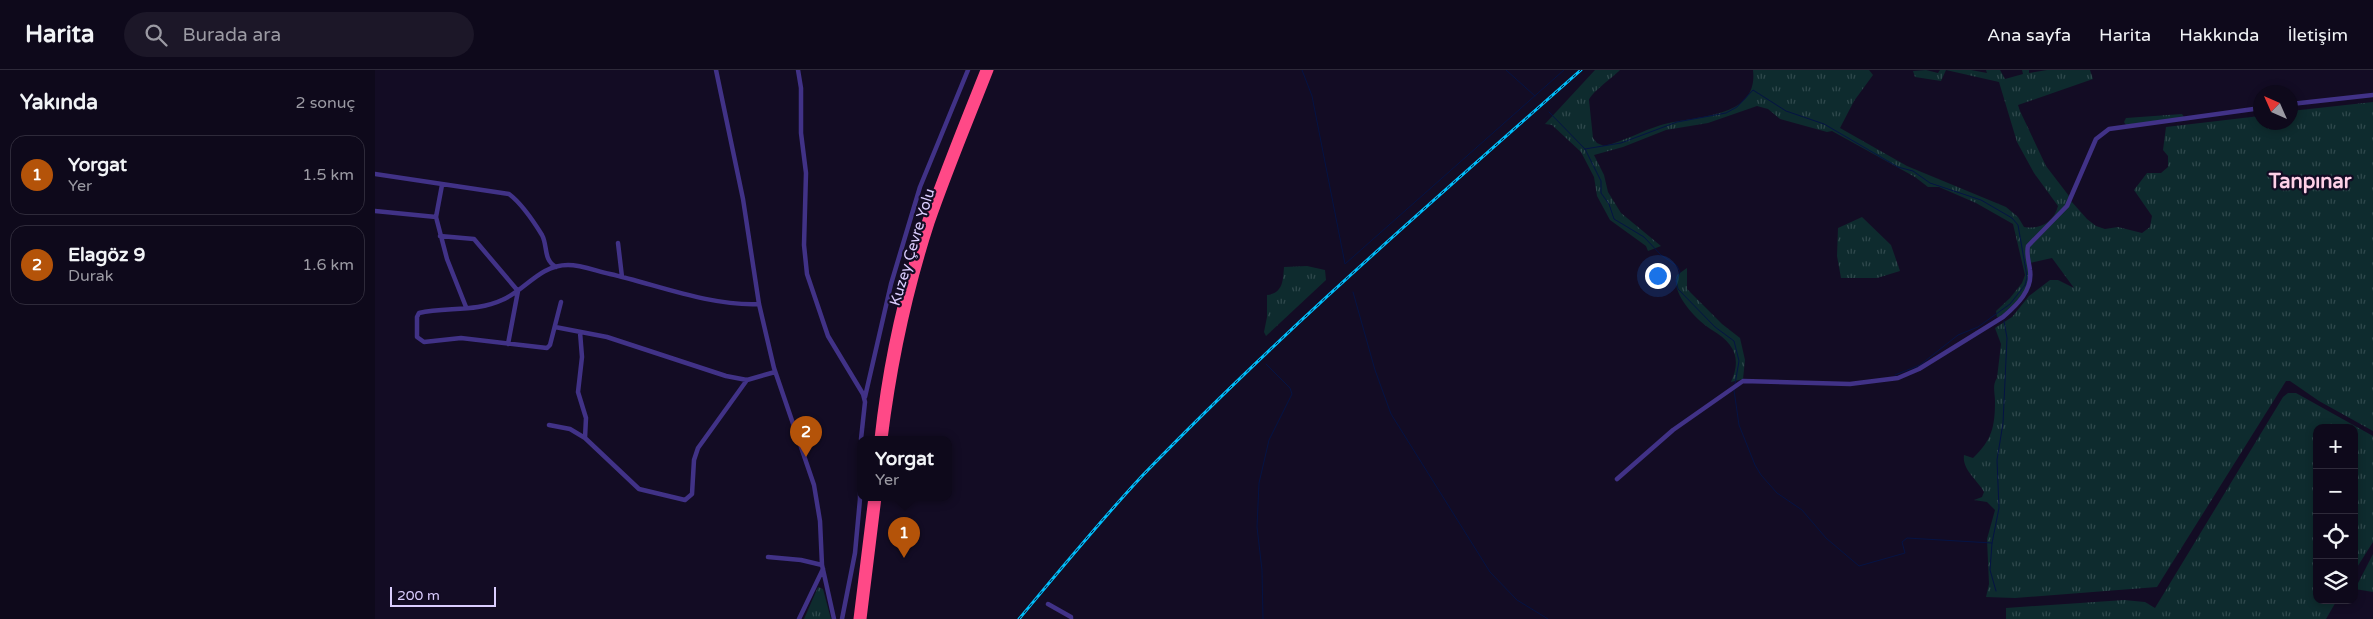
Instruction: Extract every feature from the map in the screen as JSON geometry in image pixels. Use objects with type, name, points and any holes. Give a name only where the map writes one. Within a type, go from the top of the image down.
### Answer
[{"type":"highway","name":"Kuzey Çevre Yolu","points":[[878,436],[890,359],[912,268],[926,220],[984,70]]},
{"type":"highway","name":"Kuzey Çevre Yolu","points":[[884,436],[895,361],[922,254],[948,178],[990,70]]},
{"type":"highway","points":[[857,619],[872,501]]},
{"type":"highway","points":[[863,619],[878,501]]},
{"type":"street","points":[[716,70],[743,199],[759,304],[775,372],[812,475],[820,521],[823,567],[834,619]]},
{"type":"street","points":[[798,70],[801,88],[801,133],[806,173],[804,245],[807,274],[828,336],[839,357],[857,382],[864,398]]},
{"type":"street","points":[[861,436],[864,398],[891,284],[920,187],[967,70]]},
{"type":"street","points":[[2298,103],[2373,95]]},
{"type":"street","points":[[1617,479],[1658,441],[1723,393],[1743,381],[1850,384],[1892,380],[1919,369],[2003,316],[2014,306],[2029,286],[2031,276],[2027,254],[2028,246],[2067,206],[2095,142],[2103,132],[2109,129],[2253,109]]},
{"type":"street","points":[[375,174],[442,185],[504,192],[512,196],[542,236],[547,259],[556,267]]},
{"type":"street","points":[[442,185],[436,217],[440,236],[466,308]]},
{"type":"street","points":[[375,212],[436,217]]},
{"type":"street","points":[[440,236],[474,239],[517,291],[508,344]]},
{"type":"street","points":[[618,243],[622,276]]},
{"type":"street","points":[[561,302],[549,347],[453,338],[424,342],[418,339],[417,318],[419,313],[496,303],[517,291],[538,274],[556,267],[577,266],[701,297],[759,304]]},
{"type":"street","points":[[555,327],[607,337],[699,368],[747,380],[775,372]]},
{"type":"street","points":[[580,332],[582,353],[578,392],[587,422],[585,438]]},
{"type":"street","points":[[549,425],[570,429],[585,438],[639,489],[685,500],[692,494],[694,460],[698,448],[747,380]]},
{"type":"street","points":[[842,619],[855,553],[860,501]]},
{"type":"street","points":[[768,557],[801,560],[823,567]]},
{"type":"street","points":[[799,619],[823,567]]},
{"type":"street","points":[[1048,604],[1071,617],[1071,619]]},
{"type":"street","points":[[1060,619],[1061,612]]},
{"type":"green space","points":[[1595,70],[1620,70],[1598,89],[1589,100],[1593,138],[1597,143],[1604,146],[1661,125],[1706,116],[1735,107],[1746,98],[1752,86],[1753,70],[1869,70],[1873,75],[1854,101],[1840,128],[1907,166],[2006,207],[2018,217],[2024,227],[2030,228],[2045,224],[2056,212],[2058,206],[2034,173],[2017,142],[1999,82],[1946,70],[1971,70],[1987,73],[1986,70],[2000,70],[2005,79],[2023,74],[2022,70],[2029,70],[2029,73],[2047,70],[2090,70],[2093,79],[2018,105],[2046,166],[2071,201],[2087,219],[2096,226],[2105,229],[2118,227],[2142,233],[2150,227],[2152,216],[2134,190],[2147,173],[2161,173],[2168,167],[2168,156],[2163,150],[2166,127],[2253,117],[2253,130],[2298,130],[2298,110],[2373,102],[2373,431],[2319,401],[2290,381],[2286,381],[2157,587],[2015,598],[1986,597],[1989,584],[1987,539],[1995,510],[1987,502],[1974,500],[1982,497],[1984,492],[1965,465],[1964,455],[1973,458],[1988,439],[1993,426],[1995,410],[1994,386],[1997,378],[2001,344],[1995,328],[2012,317],[2029,296],[2050,280],[2058,280],[2074,288],[2052,258],[2030,263],[2029,280],[2023,294],[2000,317],[1997,317],[1996,311],[2010,298],[2022,283],[2025,275],[2013,224],[1976,203],[1939,187],[1928,187],[1915,177],[1832,131],[1827,132],[1780,119],[1768,109],[1757,106],[1708,123],[1666,130],[1623,147],[1594,155],[1604,175],[1608,192],[1621,213],[1661,246],[1648,251],[1646,246],[1610,220],[1597,196],[1594,177],[1581,152],[1552,125],[1545,124]]},
{"type":"green space","points":[[1926,70],[1938,73],[1940,70],[1946,70],[1941,81],[1915,77],[1913,71]]},
{"type":"green space","points":[[2182,114],[2184,117],[2126,125],[2124,122],[2126,118]]},
{"type":"green space","points":[[1862,217],[1891,245],[1900,271],[1877,278],[1841,278],[1837,256],[1838,228]]},
{"type":"green space","points":[[1307,266],[1325,270],[1326,280],[1266,336],[1264,332],[1267,317],[1267,295],[1276,292],[1281,286],[1284,267]]},
{"type":"green space","points":[[1687,268],[1687,289],[1722,324],[1740,338],[1745,360],[1743,379],[1731,382],[1736,366],[1736,358],[1731,346],[1720,335],[1699,320],[1681,298],[1677,290],[1677,275]]},
{"type":"green space","points":[[2288,393],[2296,393],[2352,424],[2313,424],[2313,604],[2335,604],[2326,619],[2006,619],[2006,608],[2124,600],[2145,602],[2155,608],[2283,397]]},
{"type":"green space","points":[[2358,428],[2373,436],[2373,542],[2358,566]]},
{"type":"green space","points":[[2373,554],[2373,592],[2358,590],[2358,583]]},
{"type":"green space","points":[[818,587],[823,589],[831,619],[804,619]]},
{"type":"waterway","points":[[1302,70],[1312,96],[1345,264],[1564,70]]},
{"type":"waterway","points":[[1506,70],[1535,96]]},
{"type":"waterway","points":[[1585,149],[1621,143],[1677,122],[1726,113],[1737,107],[1753,90],[1786,111],[1824,124],[1898,167],[1913,171],[1930,183],[1981,200],[2012,218],[2018,225],[2027,277],[2025,285],[2010,304],[1978,327],[1958,335],[1920,365],[1895,375]]},
{"type":"waterway","points":[[1549,112],[1585,149],[1601,181],[1601,193],[1609,204],[1614,219],[1644,237],[1661,255],[1677,266],[1680,272],[1676,281],[1678,289],[1715,327],[1734,341],[1739,361],[1735,384]]},
{"type":"waterway","points":[[1353,292],[1375,370],[1391,414],[1490,572],[1517,600],[1548,619]]},
{"type":"waterway","points":[[1996,591],[1990,570],[1992,543],[1999,508],[1997,460],[2003,423],[2007,338],[2004,321]]},
{"type":"waterway","points":[[1263,619],[1262,570],[1257,527],[1259,483],[1269,440],[1292,394],[1290,388],[1266,364]]},
{"type":"waterway","points":[[1734,390],[1739,425],[1761,475],[1777,493],[1802,510],[1826,538],[1859,566],[1905,553],[1902,542],[1907,538],[1992,543]]},
{"type":"railway","points":[[1019,619],[1127,492],[1195,422],[1358,268],[1581,70]]},
{"type":"place","name":"Elagöz 9","points":[[806,457]]},
{"type":"place","name":"Yorgat","points":[[904,558]]},
{"type":"district","name":"Tanpınar","points":[[2310,182]]}]
